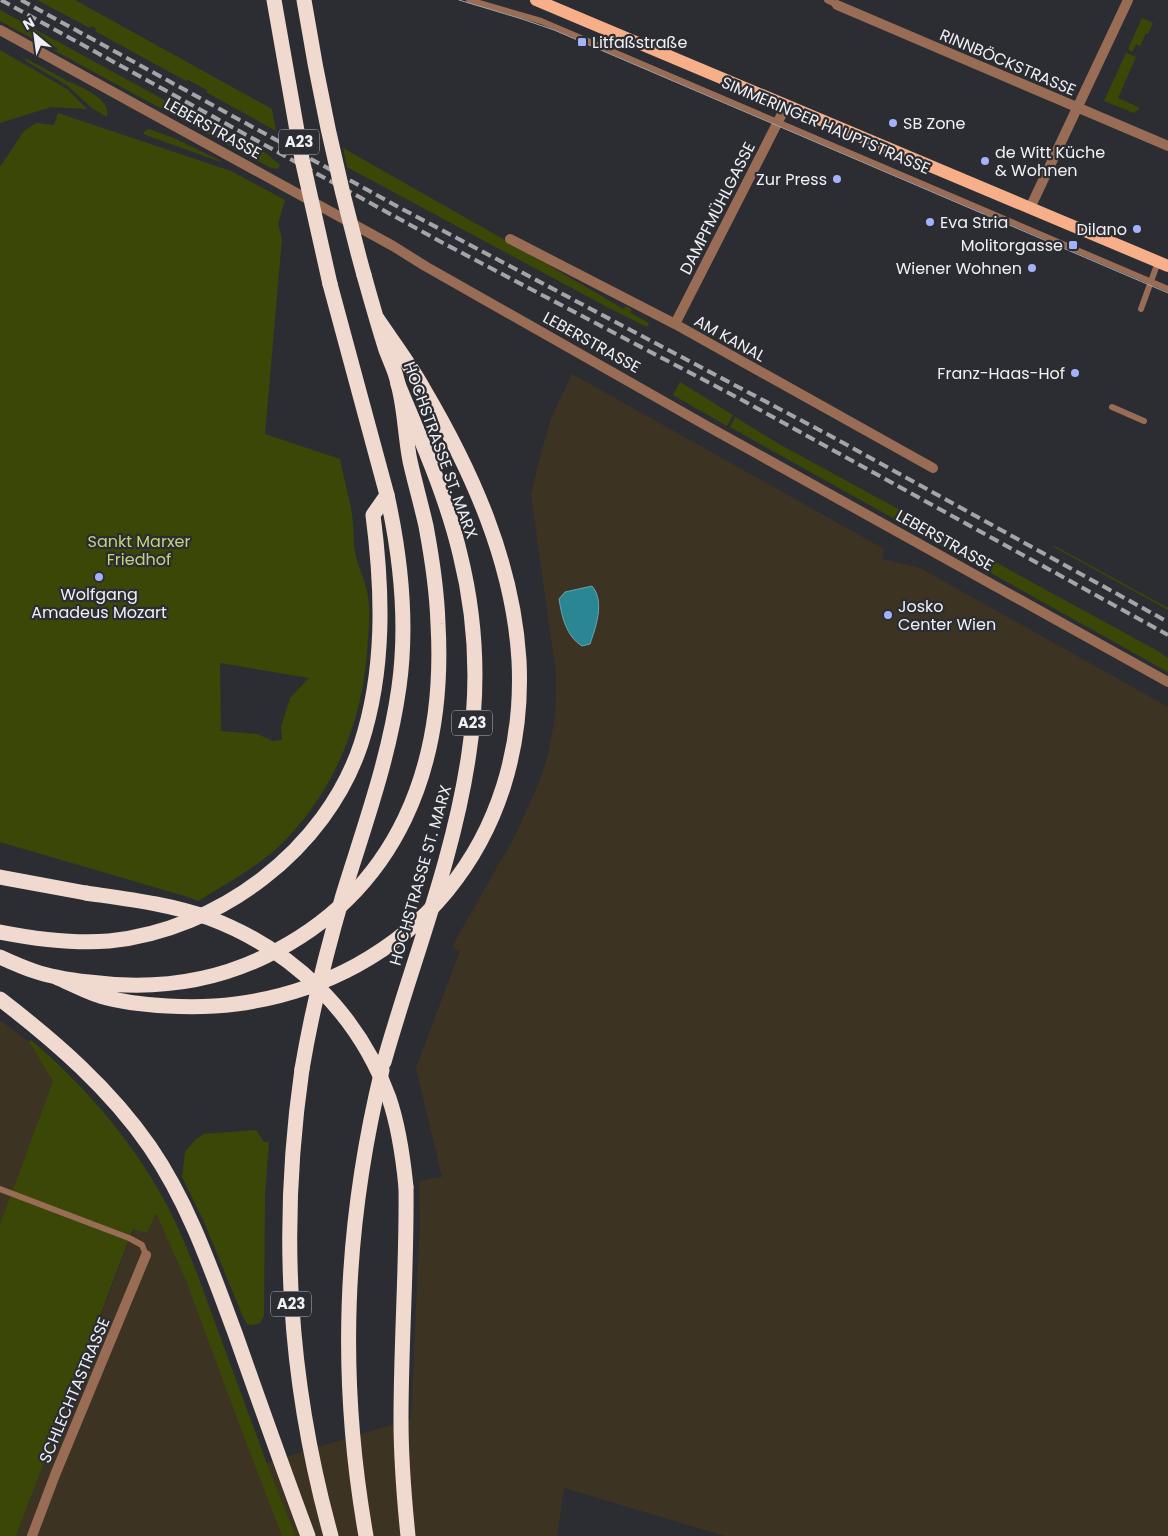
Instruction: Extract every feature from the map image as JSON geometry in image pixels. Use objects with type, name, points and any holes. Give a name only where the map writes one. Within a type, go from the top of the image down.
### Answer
[{"type":"highway","name":"A23","points":[[274,0],[288,88],[317,230],[334,301],[387,495],[396,537],[402,594],[402,646],[394,721],[383,766],[318,985],[296,1111],[290,1188],[289,1265],[297,1370],[313,1463],[331,1536]]},
{"type":"highway","name":"HOCHSTRASSE ST. MARX","points":[[304,0],[332,150],[346,212],[376,317],[398,384],[438,481],[450,516],[469,598],[472,627],[474,688],[469,752],[457,817],[438,887],[384,1062],[364,1154],[355,1211],[348,1307],[349,1385],[354,1460],[366,1536]]},
{"type":"highway","points":[[56,977],[99,996],[129,1002],[192,1007],[223,1006],[280,996],[304,989],[338,976],[376,954],[421,920],[444,895],[463,870],[480,844],[494,816],[505,785],[517,726],[519,659],[504,572],[484,509],[455,445],[422,386],[376,317]]},
{"type":"highway","points":[[0,957],[34,971],[56,977],[110,985],[171,984],[209,977],[242,967],[274,953],[319,925],[343,904],[384,856],[413,803],[430,749],[437,700],[439,641],[426,527],[410,460],[398,384]]},
{"type":"highway","points":[[0,932],[42,940],[71,942],[109,941],[147,934],[180,925],[227,903],[253,887],[281,864],[309,835],[334,801],[347,777],[360,746],[369,716],[376,681],[379,649],[380,585],[372,516],[387,495]]},
{"type":"highway","points":[[0,877],[151,904],[208,918],[245,934],[274,951],[306,975],[334,1004],[357,1034],[374,1064],[388,1098],[403,1153],[407,1232],[401,1420],[403,1487],[408,1536]]},
{"type":"highway","points":[[0,999],[56,1044],[107,1093],[133,1123],[168,1175],[195,1228],[221,1295],[308,1536]]},
{"type":"main road","name":"SIMMERINGER HAUPTSTRASSE","points":[[536,0],[1163,264]]},
{"type":"street","points":[[1030,208],[1128,0]]},
{"type":"street","name":"RINNBÖCKSTRASSE","points":[[837,5],[1168,146]]},
{"type":"street","name":"LEBERSTRASSE","points":[[0,30],[394,246],[425,266],[707,426],[1168,682]]},
{"type":"street","name":"DAMPFMÜHLGASSE","points":[[675,324],[786,106]]},
{"type":"street","name":"AM KANAL","points":[[510,239],[675,324],[933,468]]},
{"type":"street","name":"SCHLECHTASTRASSE","points":[[32,1536],[55,1475],[146,1256]]},
{"type":"lane","name":"SIMMERINGER HAUPTSTRASSE","points":[[468,0],[541,21],[1168,289]]},
{"type":"lane","points":[[827,0],[837,5]]},
{"type":"lane","points":[[1141,309],[1151,282],[1163,264]]},
{"type":"lane","points":[[1112,407],[1144,421]]},
{"type":"lane","points":[[0,1189],[129,1238],[142,1245],[146,1256]]},
{"type":"shaded area","points":[[572,374],[884,549],[882,559],[920,568],[1168,707],[1168,1536],[725,1536],[564,1488],[557,1536],[16,1536],[134,1229],[147,1233],[156,1212],[263,1464],[411,1419],[420,1223],[419,1181],[442,1177],[416,1068],[460,951],[453,948],[455,941],[516,834],[538,785],[548,755],[554,723],[556,673],[531,495],[552,416]]},
{"type":"shaded area","points":[[0,1020],[29,1042],[53,1081],[0,1224]]},
{"type":"green space","points":[[37,0],[75,0],[272,109],[276,131],[206,92],[207,90],[188,80],[186,81],[95,31],[96,29],[92,26],[90,28]]},
{"type":"green space","points":[[0,10],[184,111],[183,113],[191,118],[193,116],[252,148],[254,146],[280,165],[277,169],[269,167],[0,21]]},
{"type":"green space","points":[[1142,18],[1153,23],[1140,46],[1136,44],[1132,52],[1128,49]]},
{"type":"green space","points":[[0,50],[67,89],[87,109],[51,107],[0,123]]},
{"type":"green space","points":[[1126,53],[1136,57],[1118,98],[1140,108],[1134,113],[1104,101]]},
{"type":"green space","points":[[25,58],[66,80],[66,82],[68,81],[88,90],[105,104],[107,117],[92,108],[68,86],[26,61]]},
{"type":"green space","name":"Sankt Marxer Friedhof","points":[[58,113],[231,171],[285,200],[278,224],[282,238],[265,434],[340,459],[352,515],[355,553],[368,597],[369,630],[366,668],[360,697],[353,726],[329,781],[314,806],[274,851],[198,901],[0,842],[0,167],[24,131],[36,123],[54,125]],"holes":[[[220,663],[309,678],[290,698],[281,727],[282,740],[273,741],[257,734],[221,731]]]},
{"type":"green space","points":[[149,129],[176,139],[221,162],[143,134]]},
{"type":"green space","points":[[343,148],[623,309],[626,306],[631,309],[631,313],[649,323],[647,327],[347,167]]},
{"type":"green space","points":[[680,382],[733,415],[727,426],[673,395]]},
{"type":"green space","points":[[735,417],[779,444],[1156,650],[1168,658],[1168,672],[730,427]]},
{"type":"green space","points":[[1054,547],[1168,608],[1168,610]]},
{"type":"green space","points":[[31,1040],[67,1073],[116,1128],[145,1168],[167,1205],[196,1270],[296,1536],[282,1536],[187,1283],[156,1213],[147,1233],[133,1229],[16,1536],[0,1536],[0,1224],[53,1081],[29,1042]]},
{"type":"green space","points":[[256,1130],[264,1142],[269,1142],[265,1195],[264,1316],[260,1323],[253,1325],[247,1324],[243,1317],[204,1222],[182,1177],[185,1152],[196,1139],[204,1134]]},
{"type":"water","points":[[592,586],[598,599],[598,614],[590,644],[582,646],[568,631],[563,619],[559,599],[565,592]]},
{"type":"tram line","points":[[459,0],[554,30],[1168,293]]},
{"type":"railway","points":[[1,0],[443,243],[742,400],[1168,635]]},
{"type":"railway","points":[[21,0],[404,210],[827,434],[1168,622]]},
{"type":"place","name":"Litfaßstraße","points":[[582,42]]},
{"type":"place","name":"SB Zone","points":[[893,123]]},
{"type":"place","name":"de Witt Küche & Wohnen","points":[[985,161]]},
{"type":"place","name":"Zur Press","points":[[837,179]]},
{"type":"place","name":"Eva Stria","points":[[930,222]]},
{"type":"place","name":"Dilano","points":[[1137,229]]},
{"type":"place","name":"Molitorgasse","points":[[1073,245]]},
{"type":"place","name":"Wiener Wohnen","points":[[1032,268]]},
{"type":"place","name":"Franz-Haas-Hof","points":[[1075,373]]},
{"type":"place","name":"Wolfgang Amadeus Mozart","points":[[99,577]]},
{"type":"place","name":"Josko Center Wien","points":[[888,615]]}]
